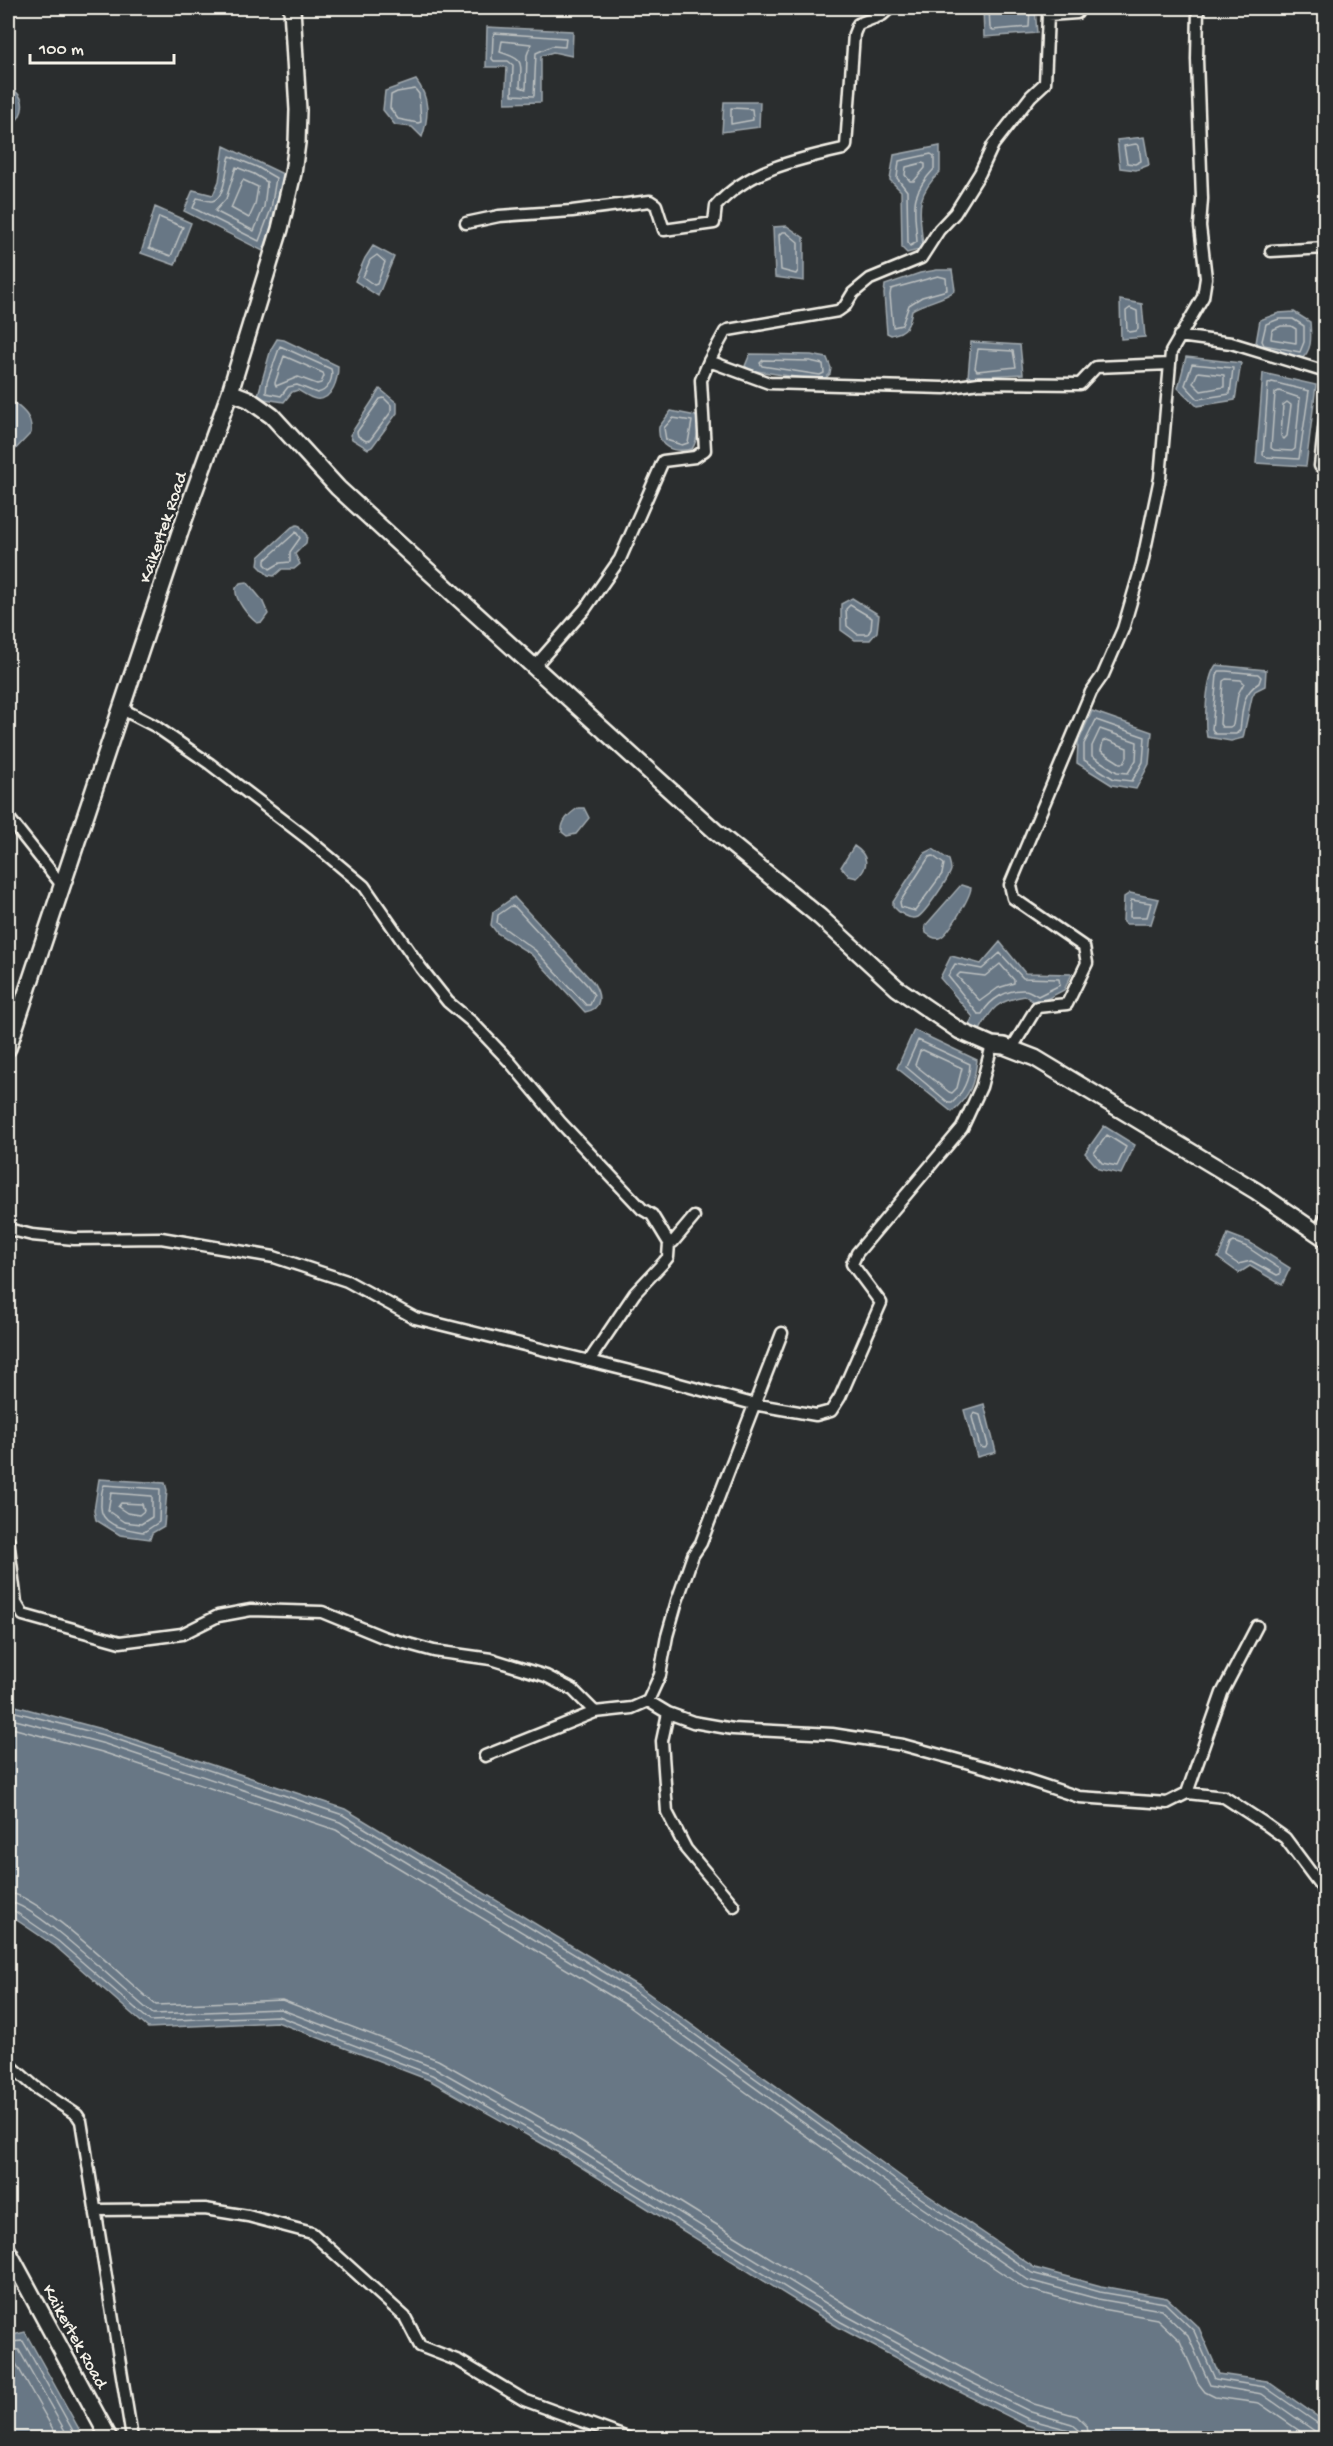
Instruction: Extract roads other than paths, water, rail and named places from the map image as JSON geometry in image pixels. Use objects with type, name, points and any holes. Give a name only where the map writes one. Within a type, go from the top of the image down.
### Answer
[{"type":"main road","name":"Kaikertek Road","points":[[8,1048],[184,520],[230,392],[280,229],[293,173],[298,110],[292,8]]},
{"type":"main road","points":[[230,392],[248,399],[272,416],[338,488],[716,831],[820,917],[897,988],[960,1031],[992,1046],[1012,1048],[1035,1058],[1256,1191],[1321,1236]]},
{"type":"main road","name":"Kaikertek Road","points":[[8,2251],[109,2439]]},
{"type":"street","points":[[466,223],[499,216],[572,212],[650,201],[656,205],[664,230],[714,223],[716,206],[744,182],[795,159],[843,149],[846,146],[854,34],[858,24],[882,15],[890,8]]},
{"type":"street","points":[[535,666],[585,609],[620,559],[663,461],[695,457],[705,450],[701,380],[724,332],[838,311],[845,306],[853,293],[870,279],[921,258],[939,230],[955,213],[980,172],[993,145],[1031,96],[1045,83],[1048,15],[1077,13],[1079,8]]},
{"type":"street","points":[[1012,1048],[1037,1007],[1066,1004],[1087,963],[1084,947],[1013,898],[1010,885],[1091,692],[1103,675],[1123,629],[1142,564],[1160,478],[1171,352],[1203,297],[1206,278],[1200,226],[1202,199],[1197,60],[1198,8]]},
{"type":"street","points":[[1271,251],[1326,248]]},
{"type":"street","points":[[1179,336],[1231,343],[1326,372]]},
{"type":"street","points":[[709,361],[769,383],[944,388],[979,383],[1080,384],[1096,367],[1170,364]]},
{"type":"street","points":[[1326,411],[1320,466],[1326,466]]},
{"type":"street","points":[[122,709],[155,726],[210,764],[315,844],[363,886],[448,1002],[472,1022],[510,1062],[561,1123],[642,1209],[652,1215],[669,1243],[668,1257],[635,1293],[590,1361]]},
{"type":"street","points":[[8,817],[61,884]]},
{"type":"street","points":[[8,1229],[32,1235],[74,1239],[161,1238],[274,1257],[347,1281],[415,1318],[753,1404],[816,1415],[831,1411],[840,1397],[881,1303],[852,1264],[962,1128],[981,1087],[992,1046]]},
{"type":"street","points":[[669,1243],[673,1242],[694,1217]]},
{"type":"street","points":[[1321,1236],[1326,1217]]},
{"type":"street","points":[[484,1756],[595,1712],[632,1708],[648,1701],[660,1675],[667,1636],[690,1564],[701,1543],[727,1478],[753,1404],[782,1333]]},
{"type":"street","points":[[8,1539],[16,1603],[23,1615],[120,1642],[182,1634],[218,1616],[251,1610],[322,1612],[383,1637],[434,1651],[490,1659],[546,1676],[573,1690],[595,1712]]},
{"type":"street","points":[[1186,1793],[1222,1693],[1257,1626]]},
{"type":"street","points":[[648,1701],[668,1713],[693,1722],[733,1729],[832,1734],[903,1745],[1006,1773],[1079,1797],[1167,1803],[1186,1793],[1224,1797],[1285,1838],[1326,1893]]},
{"type":"street","points":[[668,1713],[662,1741],[667,1812],[686,1849],[734,1906]]},
{"type":"street","points":[[8,2063],[35,2086],[77,2115],[81,2121],[132,2439]]},
{"type":"street","points":[[95,2210],[205,2209],[248,2216],[312,2233],[405,2317],[420,2346],[459,2361],[524,2400],[628,2439]]},
{"type":"water","points":[[983,8],[1035,8],[1037,33],[984,37]]},
{"type":"water","points":[[487,27],[573,31],[572,56],[553,52],[541,56],[541,102],[505,103],[507,67],[486,67]]},
{"type":"water","points":[[416,80],[424,94],[427,108],[422,137],[412,127],[395,125],[383,110],[385,91]]},
{"type":"water","points":[[8,87],[19,95],[23,106],[19,117],[10,127],[8,126]]},
{"type":"water","points":[[724,102],[760,102],[759,127],[722,132]]},
{"type":"water","points":[[1144,137],[1149,165],[1136,170],[1120,168],[1117,140]]},
{"type":"water","points":[[224,146],[283,174],[277,210],[263,251],[184,211],[193,190],[213,195],[219,181]]},
{"type":"water","points":[[940,146],[940,172],[925,190],[920,207],[923,249],[907,253],[902,248],[901,191],[890,180],[894,155]]},
{"type":"water","points":[[155,207],[191,223],[175,265],[141,253]]},
{"type":"water","points":[[787,226],[804,238],[804,281],[775,277],[773,227]]},
{"type":"water","points":[[373,246],[394,257],[378,296],[355,281]]},
{"type":"water","points":[[952,270],[955,290],[912,310],[908,324],[901,332],[891,335],[887,333],[885,285],[920,273]]},
{"type":"water","points":[[1120,300],[1142,304],[1145,337],[1121,339]]},
{"type":"water","points":[[1294,312],[1310,322],[1310,343],[1304,356],[1300,360],[1260,351],[1256,343],[1260,320],[1279,313]]},
{"type":"water","points":[[277,339],[284,340],[338,366],[336,382],[327,396],[316,399],[298,390],[292,392],[284,402],[264,399],[258,395],[271,349]]},
{"type":"water","points":[[971,342],[1020,345],[1023,374],[968,377]]},
{"type":"water","points":[[750,354],[811,355],[827,358],[831,368],[830,374],[822,381],[750,370],[745,366]]},
{"type":"water","points":[[1186,357],[1241,363],[1235,400],[1197,406],[1178,388]]},
{"type":"water","points":[[1263,373],[1316,385],[1306,466],[1256,463]]},
{"type":"water","points":[[380,389],[397,403],[397,413],[372,447],[368,449],[352,439],[350,435]]},
{"type":"water","points":[[8,398],[25,412],[30,421],[31,433],[8,457]]},
{"type":"water","points":[[671,411],[696,416],[698,433],[692,449],[673,449],[661,440],[659,427]]},
{"type":"water","points":[[297,525],[307,536],[306,543],[295,554],[300,564],[294,569],[282,569],[274,576],[268,575],[258,565],[259,557]]},
{"type":"water","points":[[247,582],[262,600],[268,614],[262,622],[257,623],[253,620],[237,597],[236,588],[240,583]]},
{"type":"water","points":[[852,598],[879,615],[877,632],[870,640],[855,640],[841,630],[841,604]]},
{"type":"water","points":[[1216,665],[1266,670],[1265,686],[1255,691],[1252,697],[1243,738],[1231,741],[1207,737],[1207,700],[1210,679]]},
{"type":"water","points":[[1092,711],[1152,732],[1149,764],[1136,789],[1112,785],[1077,763],[1078,743]]},
{"type":"water","points":[[578,808],[584,808],[589,818],[576,834],[567,836],[562,832],[564,821]]},
{"type":"water","points":[[854,846],[862,853],[866,861],[864,869],[857,878],[849,876],[841,867]]},
{"type":"water","points":[[933,849],[949,860],[951,870],[942,887],[921,914],[915,918],[908,917],[893,906],[893,902],[925,853]]},
{"type":"water","points":[[961,885],[971,888],[967,899],[948,931],[939,938],[934,938],[926,933],[925,926]]},
{"type":"water","points":[[1130,893],[1159,899],[1151,924],[1126,924],[1123,921],[1124,897]]},
{"type":"water","points":[[514,897],[593,982],[599,996],[598,1005],[595,1008],[585,1012],[531,954],[497,933],[491,925],[493,912]]},
{"type":"water","points":[[1000,942],[1025,973],[1072,974],[1064,990],[1037,1004],[1025,996],[996,1006],[979,1032],[967,1028],[973,1017],[940,978],[951,956],[981,964]]},
{"type":"water","points":[[914,1030],[977,1060],[970,1089],[952,1112],[897,1068]]},
{"type":"water","points":[[1104,1126],[1135,1145],[1121,1174],[1099,1169],[1085,1153]]},
{"type":"water","points":[[1228,1234],[1249,1242],[1290,1268],[1282,1285],[1250,1266],[1239,1273],[1218,1258]]},
{"type":"water","points":[[984,1404],[996,1452],[977,1457],[964,1410]]},
{"type":"water","points":[[99,1479],[165,1483],[167,1490],[164,1526],[152,1533],[150,1539],[120,1535],[96,1520],[94,1511]]},
{"type":"water","points":[[8,1704],[109,1731],[345,1809],[638,1986],[910,2183],[1035,2268],[1101,2286],[1167,2298],[1199,2328],[1219,2374],[1267,2381],[1325,2422],[1325,2438],[1077,2438],[1026,2425],[838,2327],[557,2152],[429,2080],[277,2022],[148,2028],[55,1946],[8,1914]]},
{"type":"water","points":[[25,2332],[84,2438],[8,2438],[8,2336]]}]
